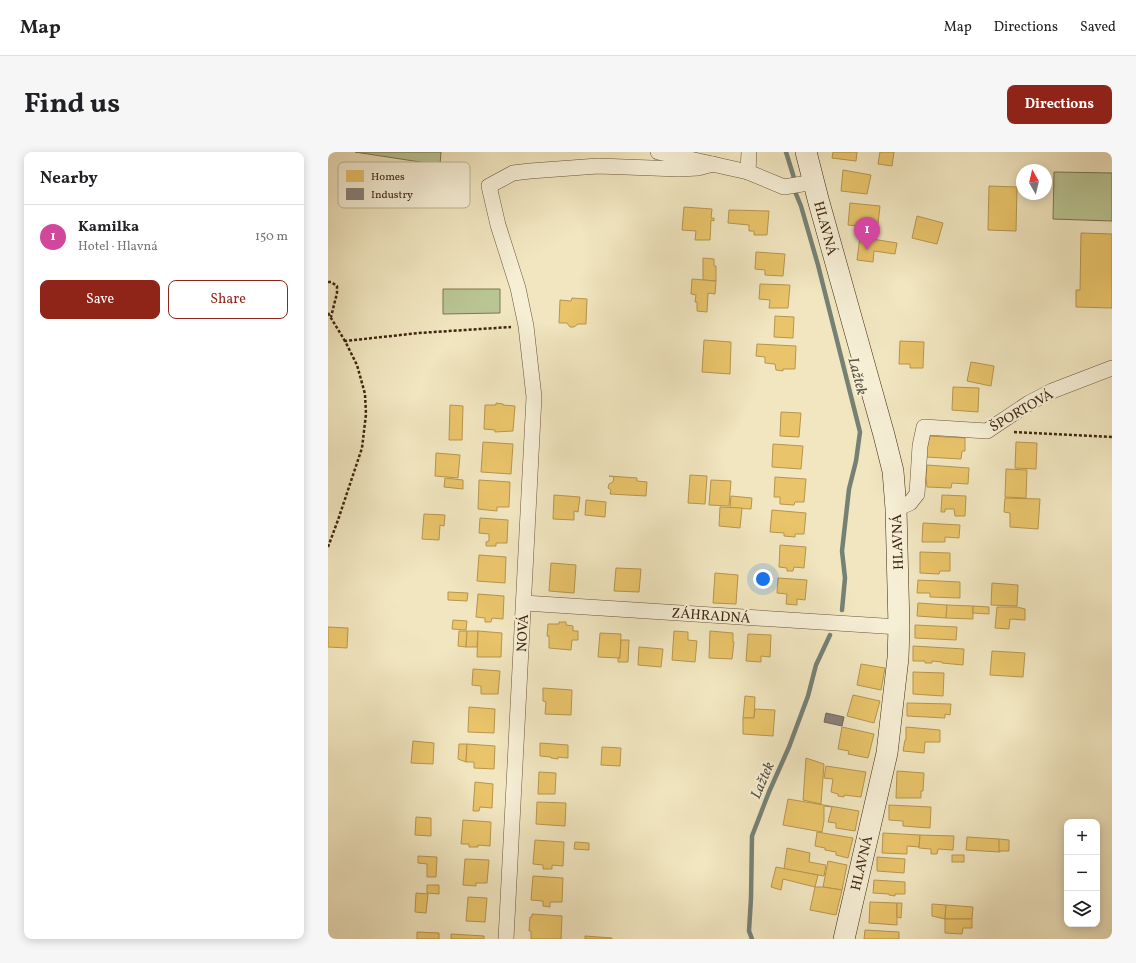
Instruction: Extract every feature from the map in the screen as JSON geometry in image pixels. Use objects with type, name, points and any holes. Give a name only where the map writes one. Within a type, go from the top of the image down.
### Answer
[{"type":"street","points":[[658,152],[799,185]]},
{"type":"street","points":[[748,172],[749,152]]},
{"type":"street","name":"HLAVNÁ","points":[[806,152],[799,185],[838,273],[893,471],[896,509],[899,627],[898,658],[887,753],[844,939]]},
{"type":"street","name":"NOVÁ","points":[[506,939],[534,397],[526,326],[518,288],[498,225],[489,186],[512,173],[530,171],[598,166],[686,169],[698,168],[713,164]]},
{"type":"street","name":"ŠPORTOVÁ","points":[[896,509],[910,504],[917,494],[920,446],[924,427],[988,431],[1028,403],[1052,391],[1112,368]]},
{"type":"street","name":"ZÁHRADNÁ","points":[[524,603],[899,627]]},
{"type":"path","points":[[328,282],[337,286],[337,293],[331,317]]},
{"type":"path","points":[[328,313],[346,341],[357,365],[365,394],[366,414],[362,448],[328,547]]},
{"type":"path","points":[[346,341],[420,333],[526,326]]},
{"type":"path","points":[[988,431],[1112,437]]},
{"type":"green space","points":[[355,152],[441,152],[440,162],[420,162]]},
{"type":"green space","points":[[1054,172],[1112,173],[1112,221],[1053,219]]},
{"type":"green space","points":[[443,289],[500,289],[500,313],[443,314]]},
{"type":"building: Homes","points":[[833,152],[857,152],[856,161],[832,158]]},
{"type":"building: Homes","points":[[880,152],[894,152],[892,166],[878,164]]},
{"type":"building: Homes","points":[[843,170],[871,175],[867,194],[841,191]]},
{"type":"building: Homes","points":[[989,186],[1016,187],[1016,231],[988,230]]},
{"type":"building: Homes","points":[[850,203],[880,206],[878,224],[868,223],[867,227],[848,225]]},
{"type":"building: Homes","points":[[684,207],[712,209],[711,218],[714,218],[714,221],[711,220],[710,240],[695,240],[696,231],[682,230]]},
{"type":"building: Homes","points":[[729,210],[769,211],[767,235],[754,235],[754,231],[749,231],[749,225],[728,223]]},
{"type":"building: Homes","points":[[917,216],[943,223],[937,244],[912,238]]},
{"type":"building: Homes","points":[[1081,233],[1112,234],[1112,308],[1076,307],[1076,290],[1080,290]]},
{"type":"building: Homes","points":[[860,237],[897,243],[895,254],[874,251],[873,262],[857,260]]},
{"type":"building: Homes","points":[[756,252],[785,254],[783,276],[765,275],[765,270],[755,269]]},
{"type":"building: Homes","points":[[703,258],[714,259],[714,266],[716,266],[716,281],[703,280]]},
{"type":"building: Homes","points":[[692,279],[716,281],[715,294],[708,293],[707,312],[697,311],[697,302],[695,302],[696,295],[691,294]]},
{"type":"building: Homes","points":[[760,284],[790,285],[788,308],[769,308],[770,300],[759,299]]},
{"type":"building: Homes","points":[[572,298],[587,299],[586,324],[578,324],[574,327],[570,327],[567,323],[559,323],[560,300],[571,301]]},
{"type":"building: Homes","points":[[775,316],[794,317],[793,338],[774,337]]},
{"type":"building: Homes","points":[[704,340],[731,342],[730,374],[702,372]]},
{"type":"building: Homes","points":[[900,341],[924,342],[923,368],[910,368],[910,364],[899,364]]},
{"type":"building: Homes","points":[[757,344],[796,346],[795,369],[783,369],[783,371],[776,370],[775,364],[765,363],[765,357],[756,356]]},
{"type":"building: Homes","points":[[971,362],[994,366],[991,386],[967,381]]},
{"type":"building: Homes","points":[[953,387],[979,388],[978,412],[952,410]]},
{"type":"building: Homes","points":[[496,403],[515,406],[513,431],[495,432],[495,430],[484,429],[485,405],[496,405]]},
{"type":"building: Homes","points":[[450,405],[463,406],[462,440],[449,440]]},
{"type":"building: Homes","points":[[781,412],[801,413],[799,437],[780,436]]},
{"type":"building: Homes","points":[[928,436],[965,438],[965,451],[962,451],[961,459],[926,457]]},
{"type":"building: Homes","points":[[483,442],[513,444],[511,474],[481,472]]},
{"type":"building: Homes","points":[[1016,442],[1037,443],[1036,469],[1015,468]]},
{"type":"building: Homes","points":[[773,444],[803,446],[801,469],[772,467]]},
{"type":"building: Homes","points":[[436,453],[460,455],[458,478],[435,476]]},
{"type":"building: Homes","points":[[927,465],[969,468],[968,484],[952,483],[951,488],[927,487]]},
{"type":"building: Homes","points":[[1006,469],[1027,470],[1026,498],[1005,497]]},
{"type":"building: Homes","points":[[690,475],[707,476],[705,504],[688,503]]},
{"type":"building: Homes","points":[[609,476],[637,478],[637,481],[647,482],[646,496],[610,494],[611,490],[608,488],[609,484],[613,482],[614,477]]},
{"type":"building: Homes","points":[[775,477],[806,479],[804,502],[795,502],[794,505],[780,504],[780,497],[774,497]]},
{"type":"building: Homes","points":[[445,478],[463,480],[463,489],[444,487]]},
{"type":"building: Homes","points":[[479,480],[510,482],[509,507],[497,507],[497,511],[478,509]]},
{"type":"building: Homes","points":[[711,480],[731,481],[729,506],[709,505]]},
{"type":"building: Homes","points":[[554,495],[580,497],[578,512],[574,511],[574,520],[553,519]]},
{"type":"building: Homes","points":[[942,495],[966,496],[965,516],[955,516],[954,509],[945,509],[945,512],[941,512]]},
{"type":"building: Homes","points":[[731,496],[752,498],[751,509],[730,508]]},
{"type":"building: Homes","points":[[1005,498],[1040,499],[1038,529],[1010,527],[1010,513],[1004,512]]},
{"type":"building: Homes","points":[[586,500],[606,502],[605,517],[585,515]]},
{"type":"building: Homes","points":[[720,507],[742,508],[740,528],[719,526]]},
{"type":"building: Homes","points":[[772,510],[806,513],[804,534],[795,534],[795,537],[784,536],[784,533],[770,532]]},
{"type":"building: Homes","points":[[424,514],[445,515],[444,526],[440,525],[439,540],[422,539]]},
{"type":"building: Homes","points":[[480,518],[508,520],[507,543],[496,543],[496,546],[486,546],[486,542],[489,541],[489,534],[479,533]]},
{"type":"building: Homes","points":[[923,523],[960,525],[959,538],[945,537],[945,542],[922,542]]},
{"type":"building: Homes","points":[[780,545],[806,547],[804,568],[794,567],[793,571],[787,571],[787,568],[779,567]]},
{"type":"building: Homes","points":[[920,552],[950,553],[950,571],[940,571],[939,574],[920,573]]},
{"type":"building: Homes","points":[[479,555],[506,557],[505,583],[477,581]]},
{"type":"building: Homes","points":[[551,563],[576,565],[574,593],[549,591]]},
{"type":"building: Homes","points":[[616,568],[641,569],[639,592],[614,591]]},
{"type":"building: Homes","points":[[715,573],[738,575],[736,604],[713,603]]},
{"type":"building: Homes","points":[[778,578],[807,580],[805,600],[797,599],[797,605],[786,604],[787,594],[777,593]]},
{"type":"building: Homes","points":[[918,580],[960,582],[960,598],[930,597],[930,593],[917,593]]},
{"type":"building: Homes","points":[[992,583],[1018,585],[1017,606],[991,605]]},
{"type":"building: Homes","points":[[448,592],[468,593],[467,601],[448,600]]},
{"type":"building: Homes","points":[[478,594],[504,596],[503,619],[492,618],[491,622],[485,622],[485,618],[476,617]]},
{"type":"building: Homes","points":[[918,603],[947,605],[946,618],[917,616]]},
{"type":"building: Homes","points":[[947,605],[973,606],[973,619],[946,618]]},
{"type":"building: Homes","points":[[973,606],[989,607],[989,614],[973,613]]},
{"type":"building: Homes","points":[[997,607],[1017,607],[1025,609],[1025,620],[1010,619],[1009,629],[995,628]]},
{"type":"building: Homes","points":[[453,620],[467,621],[466,630],[452,629]]},
{"type":"building: Homes","points":[[559,622],[566,622],[566,625],[573,626],[573,631],[578,631],[578,640],[572,640],[571,650],[549,648],[549,636],[547,636],[548,624],[559,624]]},
{"type":"building: Homes","points":[[915,625],[957,627],[956,640],[915,638]]},
{"type":"building: Homes","points":[[328,627],[348,628],[347,648],[328,647]]},
{"type":"building: Homes","points":[[459,631],[467,631],[466,647],[458,646]]},
{"type":"building: Homes","points":[[467,631],[478,631],[477,647],[466,647]]},
{"type":"building: Homes","points":[[478,631],[502,633],[501,657],[477,657]]},
{"type":"building: Homes","points":[[674,631],[688,632],[688,640],[697,641],[695,662],[672,660]]},
{"type":"building: Homes","points":[[710,631],[733,633],[734,642],[732,659],[709,658]]},
{"type":"building: Homes","points":[[600,633],[621,634],[620,658],[598,657]]},
{"type":"building: Homes","points":[[748,634],[771,635],[770,657],[761,656],[761,662],[746,661]]},
{"type":"building: Homes","points":[[621,640],[629,640],[628,662],[618,662],[618,658],[620,658]]},
{"type":"building: Homes","points":[[913,646],[964,649],[963,665],[932,661],[932,663],[925,663],[925,661],[913,661]]},
{"type":"building: Homes","points":[[639,647],[663,649],[661,667],[638,665]]},
{"type":"building: Homes","points":[[992,651],[1025,653],[1023,677],[990,675]]},
{"type":"building: Homes","points":[[861,664],[885,668],[881,690],[857,685]]},
{"type":"building: Homes","points":[[473,669],[500,671],[498,694],[481,694],[481,686],[472,685]]},
{"type":"building: Homes","points":[[913,672],[944,673],[943,696],[913,694]]},
{"type":"building: Homes","points":[[543,688],[572,690],[571,715],[545,714],[546,702],[543,701]]},
{"type":"building: Homes","points":[[853,695],[880,701],[874,723],[847,716]]},
{"type":"building: Homes","points":[[745,696],[755,697],[754,718],[743,718]]},
{"type":"building: Homes","points":[[907,703],[951,704],[950,715],[945,714],[945,718],[907,716]]},
{"type":"building: Homes","points":[[469,707],[495,709],[494,733],[468,732]]},
{"type":"building: Homes","points":[[755,709],[775,710],[773,736],[743,734],[743,718],[754,718]]},
{"type":"building: Homes","points":[[842,727],[874,734],[868,758],[848,754],[849,751],[838,749]]},
{"type":"building: Homes","points":[[906,727],[940,730],[940,742],[925,742],[924,753],[903,751],[906,740]]},
{"type":"building: Homes","points":[[413,741],[434,743],[433,764],[411,763]]},
{"type":"building: Homes","points":[[540,743],[568,745],[568,758],[558,757],[558,759],[540,756]]},
{"type":"building: Homes","points":[[459,744],[467,744],[466,762],[458,759]]},
{"type":"building: Homes","points":[[467,744],[495,746],[494,769],[474,768],[474,762],[466,762]]},
{"type":"building: Homes","points":[[602,747],[621,748],[620,766],[601,765]]},
{"type":"building: Homes","points":[[806,758],[824,764],[821,804],[803,800]]},
{"type":"building: Homes","points":[[826,766],[866,772],[861,797],[844,795],[844,797],[838,796],[838,794],[831,792],[833,779],[824,778]]},
{"type":"building: Homes","points":[[897,771],[924,773],[921,798],[896,798]]},
{"type":"building: Homes","points":[[539,772],[556,773],[555,794],[538,794]]},
{"type":"building: Homes","points":[[475,782],[493,784],[492,808],[480,807],[479,811],[473,811]]},
{"type":"building: Homes","points":[[788,799],[859,811],[855,831],[836,828],[836,823],[828,822],[832,807],[824,806],[822,832],[783,825]]},
{"type":"building: Homes","points":[[537,802],[566,803],[565,826],[536,824]]},
{"type":"building: Homes","points":[[889,805],[931,807],[930,828],[903,826],[903,821],[889,820]]},
{"type":"building: Homes","points":[[416,817],[431,818],[431,836],[415,835]]},
{"type":"building: Homes","points":[[463,820],[491,822],[490,846],[478,845],[478,847],[469,847],[469,844],[461,844]]},
{"type":"building: Homes","points":[[817,832],[853,838],[848,858],[836,855],[836,852],[825,850],[825,848],[815,846]]},
{"type":"building: Homes","points":[[883,833],[920,835],[919,847],[907,846],[907,854],[882,853]]},
{"type":"building: Homes","points":[[920,835],[954,836],[953,850],[938,849],[937,854],[931,854],[931,849],[919,848]]},
{"type":"building: Homes","points":[[967,837],[999,839],[1000,852],[966,850]]},
{"type":"building: Homes","points":[[999,839],[1009,840],[1009,851],[999,851]]},
{"type":"building: Homes","points":[[535,840],[564,842],[563,866],[552,865],[552,869],[543,869],[543,865],[533,864]]},
{"type":"building: Homes","points":[[575,842],[589,843],[589,850],[574,849]]},
{"type":"building: Homes","points":[[787,848],[810,853],[809,862],[826,865],[824,876],[784,869]]},
{"type":"building: Homes","points":[[952,855],[964,855],[964,862],[952,862]]},
{"type":"building: Homes","points":[[418,856],[437,857],[436,877],[427,877],[427,864],[418,863]]},
{"type":"building: Homes","points":[[877,857],[905,859],[904,873],[877,871]]},
{"type":"building: Homes","points":[[465,859],[489,860],[487,883],[476,883],[476,886],[463,885]]},
{"type":"building: Homes","points":[[828,861],[847,865],[842,890],[823,887]]},
{"type":"building: Homes","points":[[776,867],[818,875],[815,887],[783,879],[781,890],[771,887]]},
{"type":"building: Homes","points":[[533,876],[563,878],[562,902],[550,902],[550,907],[543,906],[543,901],[531,900]]},
{"type":"building: Homes","points":[[874,880],[905,882],[905,894],[895,894],[895,896],[873,893]]},
{"type":"building: Homes","points":[[427,885],[439,885],[439,894],[427,893]]},
{"type":"building: Homes","points":[[815,887],[842,890],[836,915],[810,910]]},
{"type":"building: Homes","points":[[416,893],[428,894],[426,913],[415,912]]},
{"type":"building: Homes","points":[[468,897],[487,898],[485,922],[466,921]]},
{"type":"building: Homes","points":[[870,902],[897,903],[897,925],[869,923]]},
{"type":"building: Homes","points":[[897,903],[902,903],[901,918],[897,917]]},
{"type":"building: Homes","points":[[932,904],[946,905],[945,919],[932,916]]},
{"type":"building: Homes","points":[[946,905],[973,907],[972,919],[945,919]]},
{"type":"building: Homes","points":[[532,914],[562,916],[561,939],[531,939],[531,931],[529,931],[530,917],[532,917]]},
{"type":"building: Homes","points":[[945,919],[972,919],[972,928],[963,928],[962,934],[945,933]]},
{"type":"building: Homes","points":[[865,930],[899,932],[899,939],[864,939]]},
{"type":"building: Homes","points":[[417,932],[439,933],[439,939],[417,939]]},
{"type":"building: Homes","points":[[451,934],[484,936],[484,939],[451,939]]},
{"type":"building: Homes","points":[[585,936],[612,938],[612,939],[585,939]]},
{"type":"building: Industry","points":[[826,713],[844,717],[842,726],[824,722]]},
{"type":"waterway","name":"Lažtek","points":[[786,152],[795,181],[796,194],[801,206],[818,265],[860,432],[856,461],[849,489],[842,551],[845,578],[842,610]]},
{"type":"waterway","name":"Lažtek","points":[[752,939],[749,931],[752,836],[789,747],[808,696],[816,665],[830,635]]},
{"type":"place","name":"Kamilka","points":[[867,250]]}]
